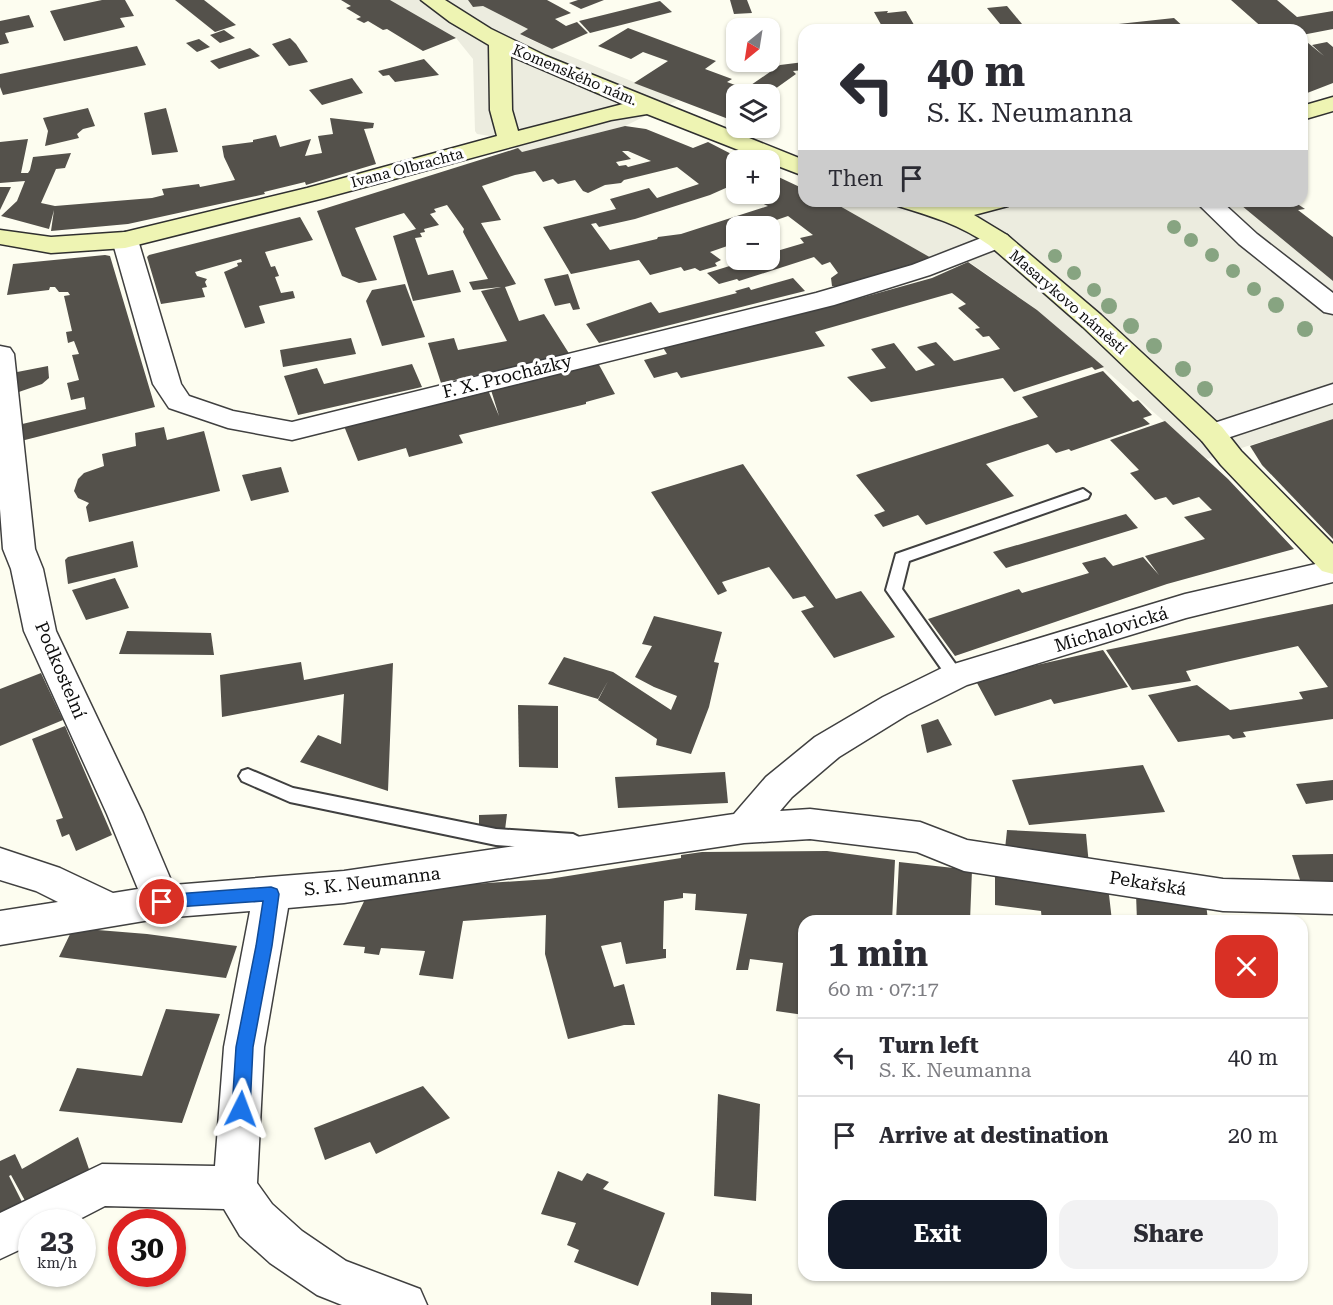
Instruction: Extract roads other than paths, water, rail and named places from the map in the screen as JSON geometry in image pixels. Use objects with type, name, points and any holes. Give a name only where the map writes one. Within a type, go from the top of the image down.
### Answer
[{"type":"main road","name":"Komenského nám.","points":[[431,0],[500,43],[649,107]]},
{"type":"main road","name":"Komenského nám.","points":[[500,43],[501,110],[509,139]]},
{"type":"main road","points":[[1308,111],[1333,104]]},
{"type":"main road","name":"Ivana Olbrachta","points":[[0,238],[51,245],[125,240],[315,193],[609,113],[649,107],[798,166]]},
{"type":"main road","points":[[927,207],[952,214],[977,207]]},
{"type":"main road","name":"Masarykovo náměstí","points":[[952,214],[984,230],[998,240],[1092,321],[1212,434],[1231,458],[1333,563]]},
{"type":"street","points":[[1214,207],[1248,238],[1333,306]]},
{"type":"street","name":"F. X. Procházky","points":[[125,240],[167,384],[179,402],[228,419],[292,430],[825,299],[921,270],[998,240]]},
{"type":"street","name":"Podkostelní","points":[[0,354],[19,549],[27,569],[40,631],[125,814],[162,902]]},
{"type":"street","points":[[1212,434],[1333,393]]},
{"type":"street","name":"Michalovická","points":[[744,828],[779,788],[827,747],[895,705],[956,676],[1185,606],[1333,571]]},
{"type":"street","name":"Pekařská","points":[[744,828],[810,824],[920,837],[964,855],[1223,895],[1333,898]]},
{"type":"street","name":"S. K. Neumanna","points":[[0,928],[162,902],[344,887],[744,828]]},
{"type":"street","points":[[0,864],[47,879],[112,910]]},
{"type":"street","points":[[271,894],[264,946],[244,1047],[235,1188],[255,1220],[286,1247],[333,1279],[404,1305]]},
{"type":"street","points":[[0,1237],[102,1185],[235,1188]]},
{"type":"lane","points":[[956,676],[894,590],[902,558],[1083,495]]},
{"type":"lane","points":[[248,776],[290,795],[496,837],[631,845]]}]
